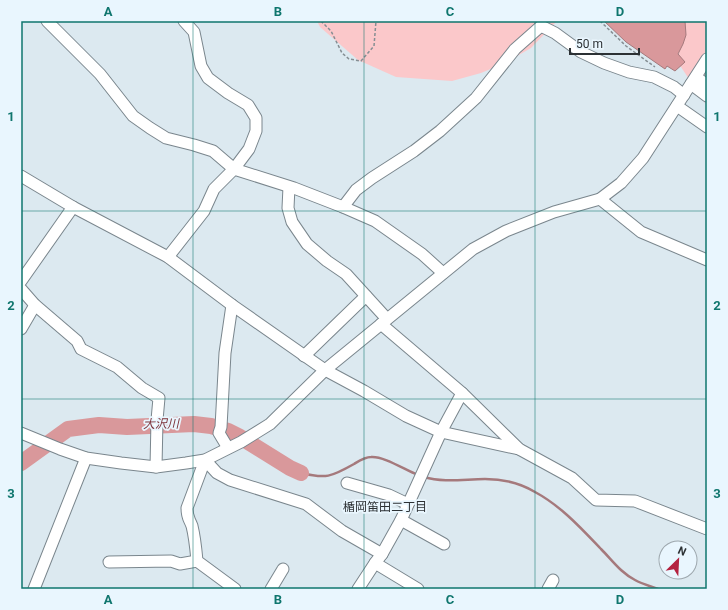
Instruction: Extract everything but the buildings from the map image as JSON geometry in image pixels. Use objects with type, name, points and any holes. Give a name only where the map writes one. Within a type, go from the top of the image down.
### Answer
[{"type":"street","points":[[47,21],[100,74],[133,116],[150,128],[166,138],[214,151],[234,168],[343,207],[375,221],[422,254],[443,273]]},
{"type":"street","points":[[168,257],[204,211],[214,190],[249,149],[256,130],[256,118],[248,104],[228,93],[208,78],[201,66],[194,32],[184,21]]},
{"type":"street","points":[[343,207],[356,190],[414,151],[440,131],[476,98],[515,49],[541,26],[555,33],[581,52],[604,63],[629,72],[654,77],[674,87],[684,95]]},
{"type":"street","points":[[21,433],[86,458],[156,467],[205,460],[241,442],[270,424],[325,370],[473,249],[506,231],[554,212],[600,199],[622,183],[642,158],[707,59]]},
{"type":"street","points":[[693,81],[707,85]]},
{"type":"street","points":[[693,81],[707,96]]},
{"type":"street","points":[[676,106],[707,127]]},
{"type":"street","points":[[21,176],[73,207],[168,257],[304,356],[325,370],[406,416],[441,432],[519,448]]},
{"type":"street","points":[[289,187],[288,208],[292,222],[307,244],[327,261],[346,274],[366,296],[384,321],[519,448],[572,478],[596,500],[634,501],[707,529]]},
{"type":"street","points":[[600,199],[641,232],[707,260]]},
{"type":"street","points":[[21,281],[73,207]]},
{"type":"street","points":[[21,289],[35,305],[77,341],[81,349],[118,367],[142,388],[159,398],[156,467]]},
{"type":"street","points":[[304,356],[366,296]]},
{"type":"street","points":[[21,329],[35,305]]},
{"type":"street","points":[[228,448],[220,430],[225,353],[232,305]]},
{"type":"street","points":[[358,589],[379,558],[401,520],[441,432],[462,393]]},
{"type":"street","points":[[34,589],[86,458]]},
{"type":"street","points":[[205,460],[217,473],[230,480],[306,504],[418,589]]},
{"type":"street","points":[[197,561],[191,525],[187,516],[187,508],[205,460]]},
{"type":"street","points":[[347,483],[389,495],[408,504]]},
{"type":"street","points":[[401,520],[444,544]]},
{"type":"street","points":[[109,562],[171,561],[180,564],[197,561],[235,589]]},
{"type":"street","points":[[271,589],[283,568]]},
{"type":"path","points":[[321,21],[331,31],[342,54],[349,59],[361,61],[374,46],[376,21]]},
{"type":"path","points":[[600,21],[626,46],[656,68]]},
{"type":"shaded area","points":[[317,21],[557,21],[531,48],[505,63],[481,73],[452,81],[396,77],[358,60],[320,27]]},
{"type":"shaded area","points":[[604,21],[685,21],[686,35],[678,54],[685,62],[675,71],[667,66],[665,69],[626,42]]},
{"type":"shaded area","points":[[679,21],[707,21],[707,106],[679,64]]},
{"type":"waterway","name":"大沢川","points":[[21,463],[68,429],[99,425],[127,427],[194,424],[211,426],[228,431],[301,473]]},
{"type":"waterway","points":[[301,473],[317,476],[328,476],[340,472],[364,458],[376,457],[418,475]]},
{"type":"waterway","points":[[424,477],[439,480],[498,480],[511,482],[529,489],[553,504],[570,518],[625,574],[643,584],[658,589]]},
{"type":"district","name":"楯岡笛田二丁目","points":[[385,507]]}]
